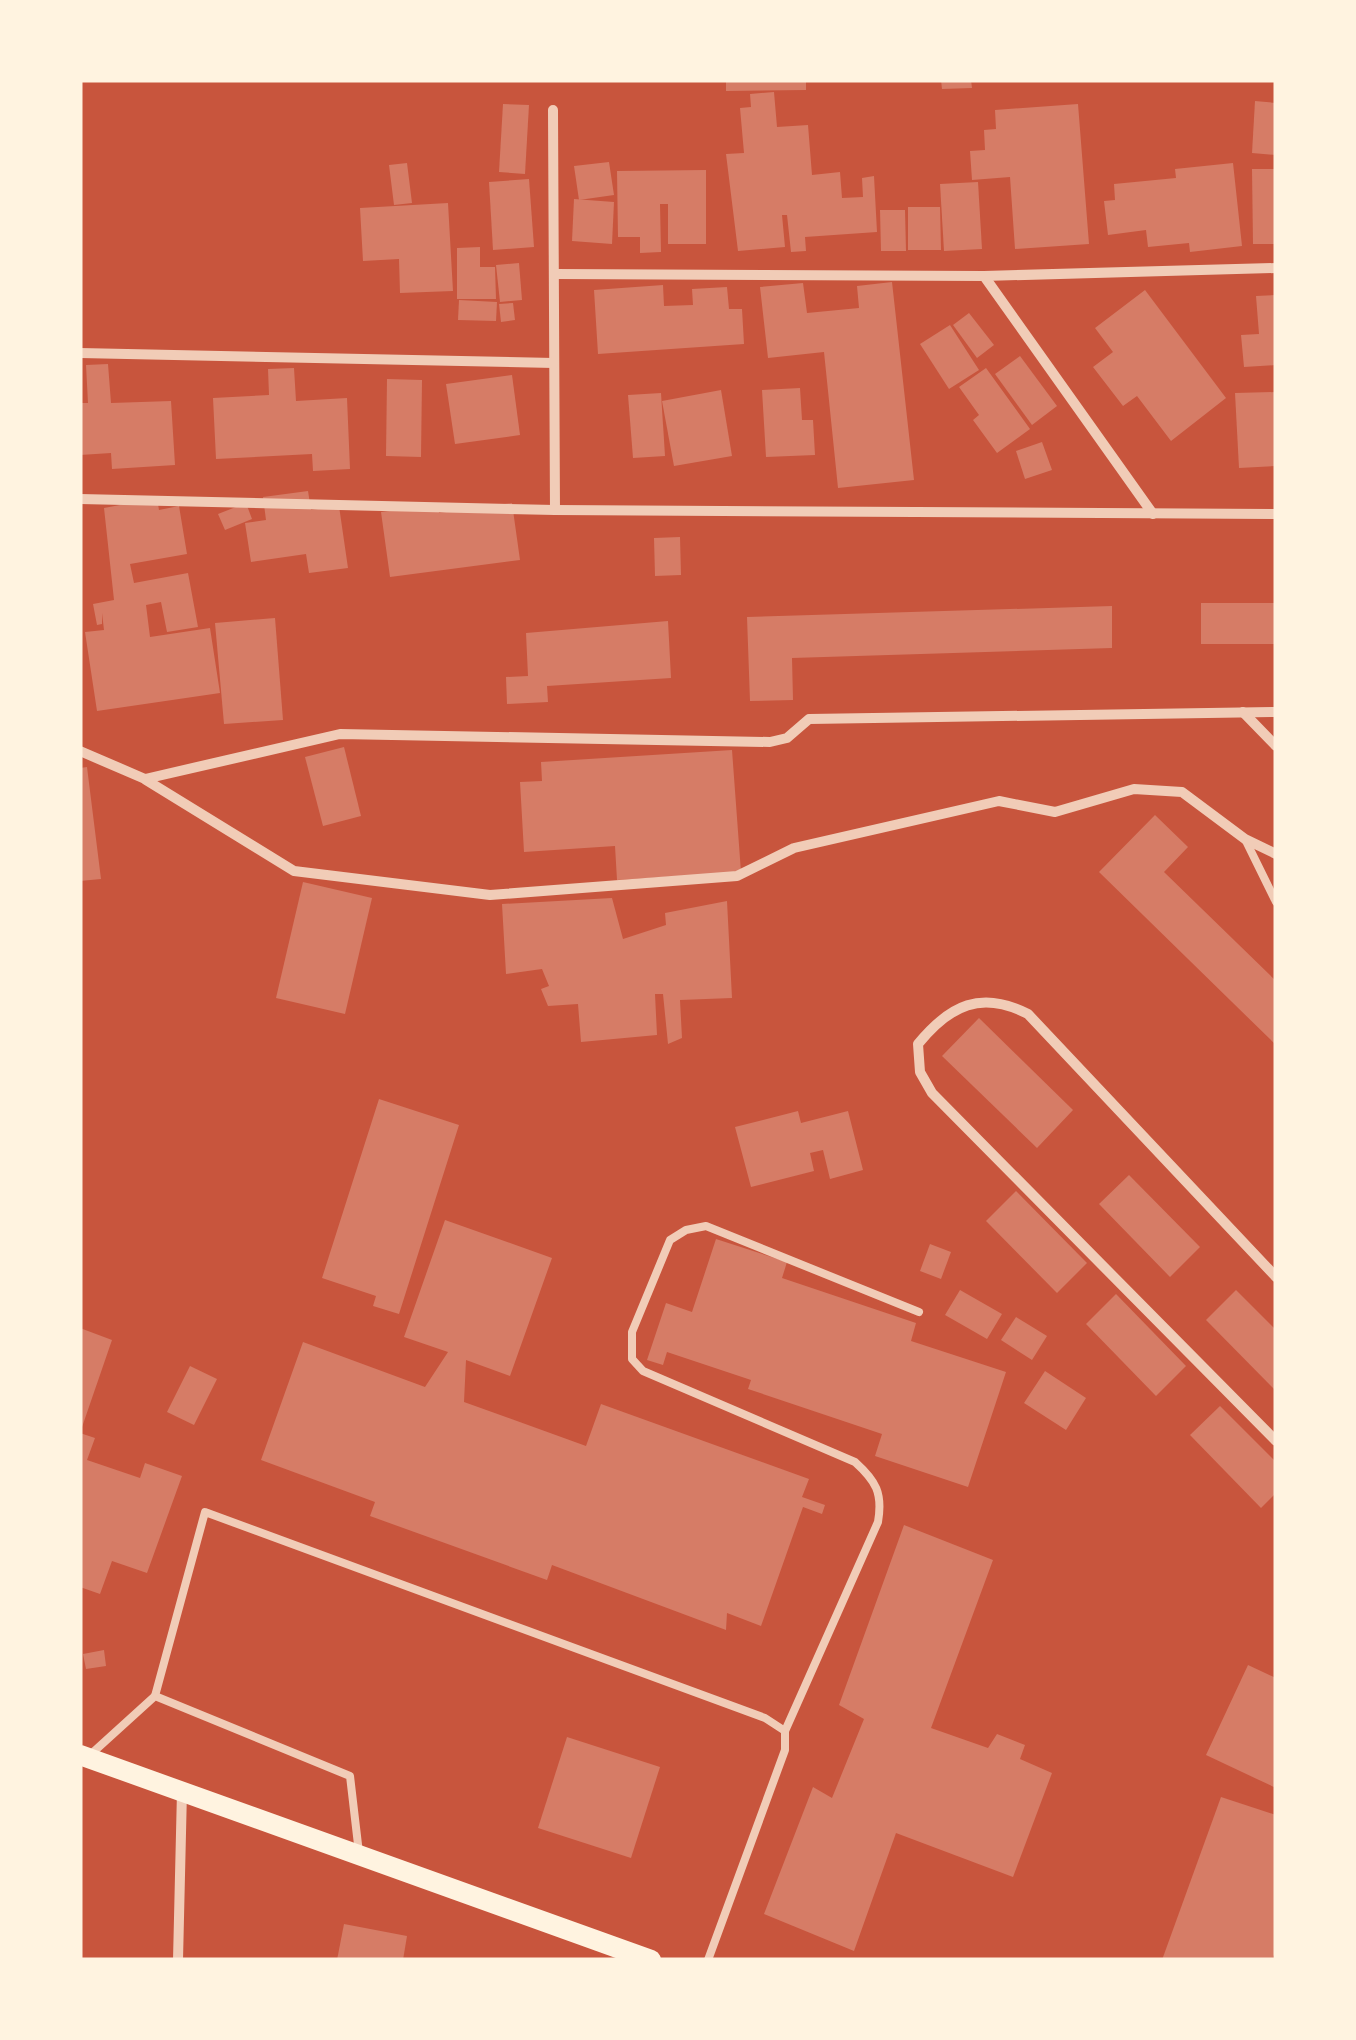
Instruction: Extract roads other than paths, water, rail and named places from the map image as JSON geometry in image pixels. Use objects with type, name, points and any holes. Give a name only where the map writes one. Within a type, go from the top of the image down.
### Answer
[{"type":"main road","points":[[84,1756],[651,1960]]},
{"type":"street","points":[[554,110],[555,510]]},
{"type":"street","points":[[555,274],[984,276],[1276,268]]},
{"type":"street","points":[[984,276],[1153,514]]},
{"type":"street","points":[[80,353],[554,363]]},
{"type":"street","points":[[80,499],[555,510],[1276,514]]},
{"type":"street","points":[[1243,712],[1276,746]]},
{"type":"street","points":[[146,780],[340,734],[770,742],[788,738],[809,718],[1276,712]]},
{"type":"street","points":[[80,751],[146,780],[294,871],[490,895],[737,876],[794,848],[999,801],[1055,812],[1134,790],[1182,792],[1245,839],[1276,854]]},
{"type":"street","points":[[1276,1277],[1028,1014],[1004,1002],[974,1002],[938,1019],[918,1044],[920,1072],[932,1093],[1276,1440]]},
{"type":"street","points":[[178,1960],[182,1790]]},
{"type":"lane","points":[[1245,839],[1276,902]]},
{"type":"lane","points":[[708,1960],[785,1750],[785,1731],[878,1522],[882,1500],[874,1479],[855,1462],[642,1371],[632,1358],[632,1332],[670,1240],[686,1230],[706,1226],[918,1312]]},
{"type":"lane","points":[[84,1756],[155,1696],[205,1512],[765,1718],[785,1731]]},
{"type":"lane","points":[[155,1696],[350,1776],[359,1852]]}]
